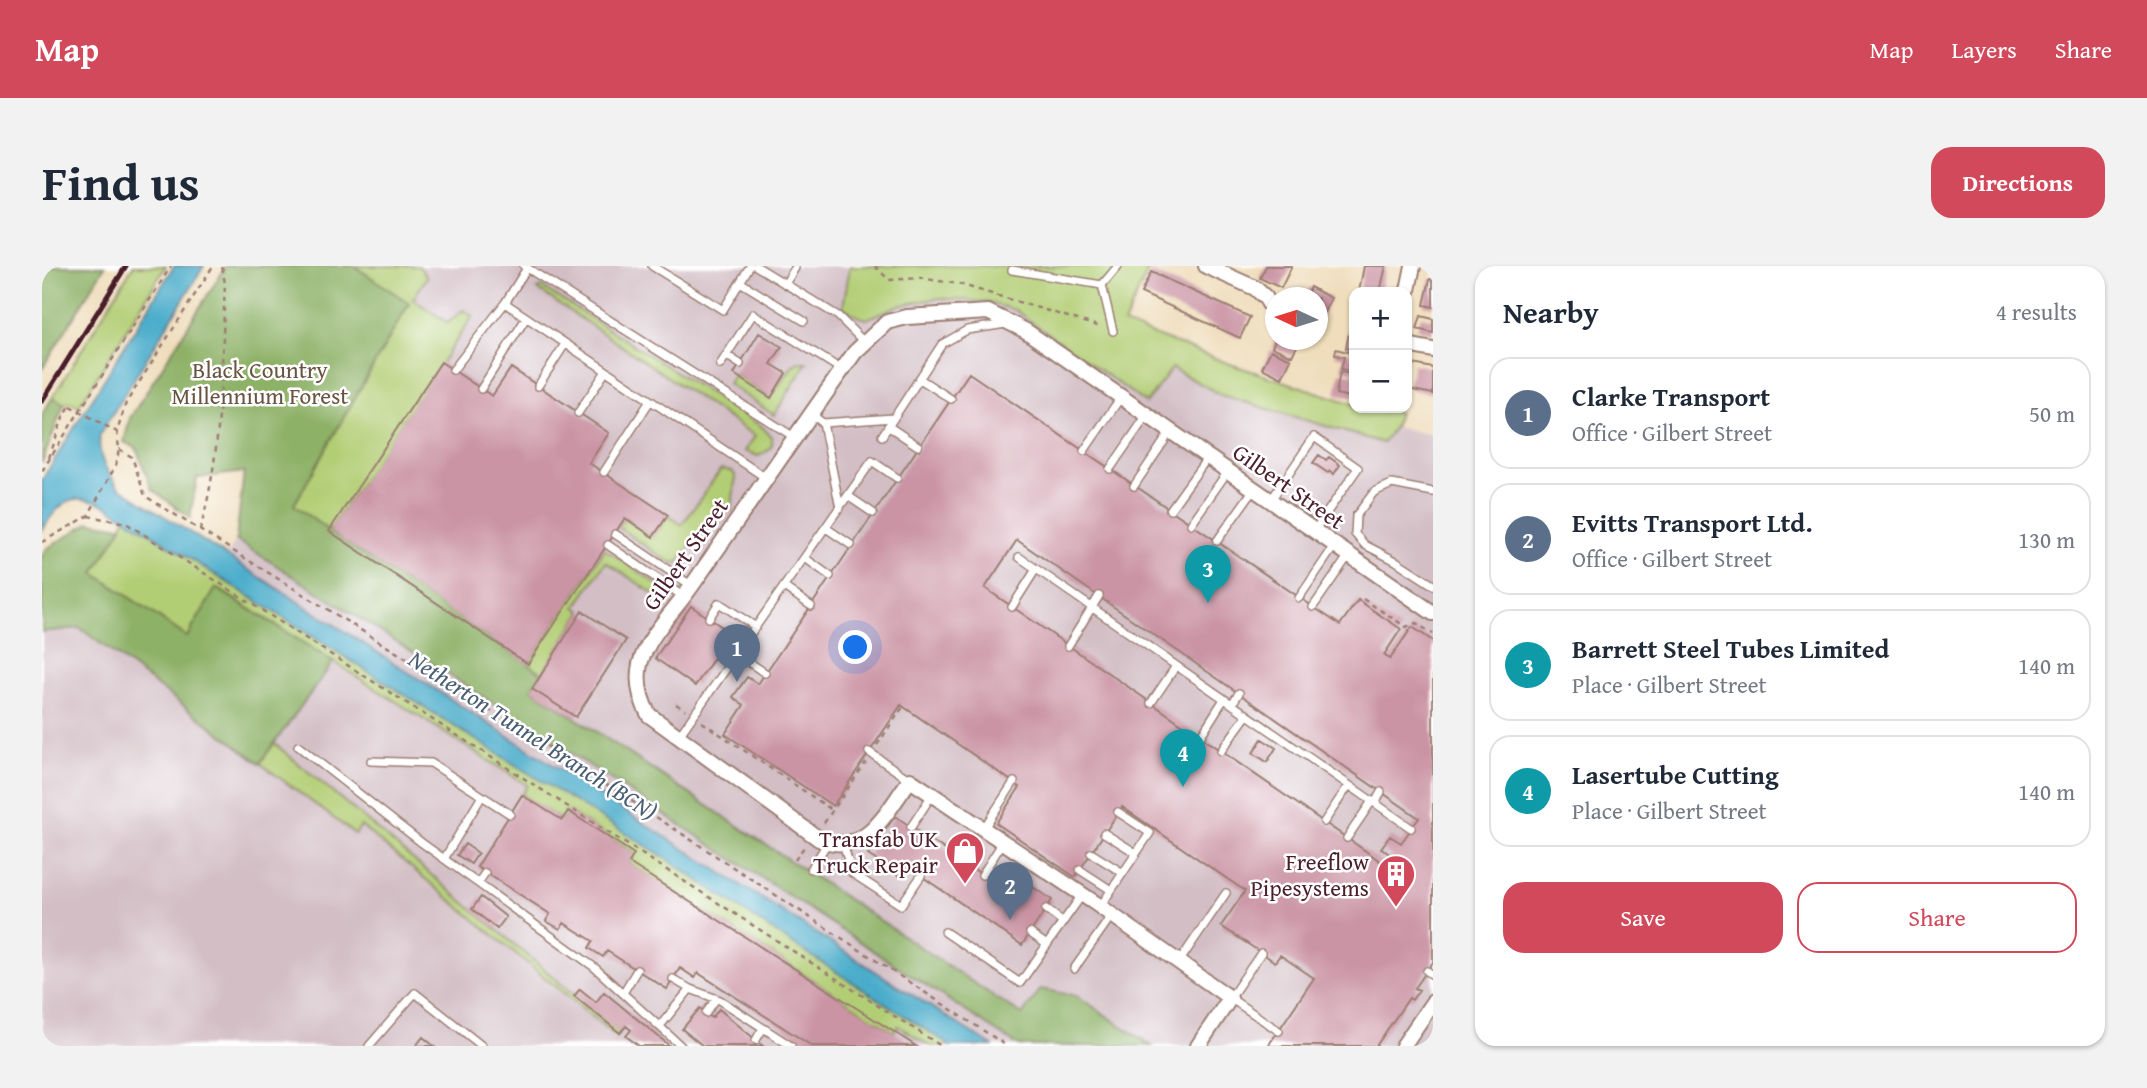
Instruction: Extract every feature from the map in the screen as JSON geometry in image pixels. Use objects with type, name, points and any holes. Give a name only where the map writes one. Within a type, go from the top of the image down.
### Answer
[{"type":"street","points":[[1206,266],[1232,271],[1265,297]]},
{"type":"street","points":[[1409,287],[1413,266]]},
{"type":"street","name":"Gilbert Street","points":[[843,844],[828,842],[813,835],[649,715],[640,700],[640,664],[647,647],[810,414],[864,343],[887,322],[907,317],[988,312],[1026,331],[1433,613]]},
{"type":"street","points":[[1412,346],[1433,349]]},
{"type":"street","points":[[843,844],[859,841],[870,833],[910,780],[1230,998],[1198,1046]]},
{"type":"street","points":[[1403,1046],[1433,1002]]},
{"type":"lane","points":[[539,276],[540,266]]},
{"type":"lane","points":[[652,266],[723,310],[750,266]]},
{"type":"lane","points":[[756,266],[838,316],[864,343]]},
{"type":"lane","points":[[1102,285],[1118,266]]},
{"type":"lane","points":[[453,370],[505,303],[525,267],[794,437]]},
{"type":"lane","points":[[785,284],[795,268]]},
{"type":"lane","points":[[1012,270],[1102,285]]},
{"type":"lane","points":[[740,282],[804,321]]},
{"type":"lane","points":[[1102,285],[1113,331]]},
{"type":"lane","points":[[505,303],[766,478]]},
{"type":"lane","points":[[720,365],[752,314],[842,370]]},
{"type":"lane","points":[[481,389],[526,318]]},
{"type":"lane","points":[[882,436],[942,344],[967,330],[1012,324]]},
{"type":"lane","points":[[537,386],[565,344]]},
{"type":"lane","points":[[726,355],[740,364]]},
{"type":"lane","points":[[578,413],[606,371]]},
{"type":"lane","points":[[920,379],[950,399]]},
{"type":"lane","points":[[1084,452],[1121,397]]},
{"type":"lane","points":[[604,472],[650,401]]},
{"type":"lane","points":[[810,414],[823,424],[840,508]]},
{"type":"lane","points":[[1110,469],[1147,415]]},
{"type":"lane","points":[[823,424],[893,418]]},
{"type":"lane","points":[[888,426],[918,446]]},
{"type":"lane","points":[[1135,486],[1171,431]]},
{"type":"lane","points":[[1271,501],[1314,437],[1336,452],[1358,468],[1314,531]]},
{"type":"lane","points":[[1170,510],[1208,457]]},
{"type":"lane","points":[[679,737],[873,461],[897,478]]},
{"type":"lane","points":[[1192,524],[1228,471]]},
{"type":"lane","points":[[1433,492],[1392,484],[1374,492],[1356,516],[1355,534],[1365,545],[1433,585]]},
{"type":"lane","points":[[1217,541],[1254,489]]},
{"type":"lane","points":[[848,496],[873,513]]},
{"type":"lane","points":[[825,528],[852,545]]},
{"type":"lane","points":[[615,534],[688,592]]},
{"type":"lane","points":[[608,545],[688,592]]},
{"type":"lane","points":[[1299,598],[1335,545]]},
{"type":"lane","points":[[1313,607],[1349,555]]},
{"type":"lane","points":[[1019,557],[1412,828]]},
{"type":"lane","points":[[804,558],[830,576]]},
{"type":"lane","points":[[1012,607],[1036,569]]},
{"type":"lane","points":[[784,587],[811,606]]},
{"type":"lane","points":[[1068,646],[1099,596]]},
{"type":"lane","points":[[709,618],[719,603],[756,627]]},
{"type":"lane","points":[[737,654],[765,673]]},
{"type":"lane","points":[[1151,703],[1176,666]]},
{"type":"lane","points":[[1200,737],[1228,702],[1239,693]]},
{"type":"lane","points":[[1221,751],[1247,715]]},
{"type":"lane","points":[[298,746],[444,859],[594,967],[681,1046]]},
{"type":"lane","points":[[870,753],[910,780]]},
{"type":"lane","points":[[372,761],[431,763],[510,814]]},
{"type":"lane","points":[[984,829],[1014,782]]},
{"type":"lane","points":[[1324,822],[1349,785]]},
{"type":"lane","points":[[1348,838],[1381,792]]},
{"type":"lane","points":[[911,827],[932,795]]},
{"type":"lane","points":[[444,859],[482,796]]},
{"type":"lane","points":[[1074,969],[1106,911],[1111,890],[1150,833],[1118,812]]},
{"type":"lane","points":[[1104,833],[1136,853]]},
{"type":"lane","points":[[811,869],[828,842]]},
{"type":"lane","points":[[982,875],[1003,842]]},
{"type":"lane","points":[[843,844],[852,873],[901,905],[921,876]]},
{"type":"lane","points":[[1091,853],[1123,873]]},
{"type":"lane","points":[[1080,870],[1111,890]]},
{"type":"lane","points":[[478,883],[485,873]]},
{"type":"lane","points":[[1179,962],[1226,893]]},
{"type":"lane","points":[[945,932],[1020,983],[1082,895]]},
{"type":"lane","points":[[1046,909],[1063,922]]},
{"type":"lane","points":[[1030,933],[1047,945]]},
{"type":"lane","points":[[1261,953],[1230,998],[1279,1031]]},
{"type":"lane","points":[[623,993],[637,970]]},
{"type":"lane","points":[[673,979],[716,999],[792,1046]]},
{"type":"lane","points":[[660,1026],[690,989]]},
{"type":"lane","points":[[369,1046],[415,993],[482,1046]]},
{"type":"lane","points":[[706,1013],[716,999]]},
{"type":"lane","points":[[755,1040],[764,1028]]},
{"type":"path","points":[[42,471],[171,266]]},
{"type":"path","points":[[42,542],[88,516],[116,465],[119,449],[117,432],[126,404],[213,266]]},
{"type":"path","points":[[200,530],[210,492],[217,443],[225,284],[222,266]]},
{"type":"path","points":[[49,460],[63,417],[70,406],[117,432]]},
{"type":"path","points":[[119,449],[132,457],[145,496],[552,749],[1007,1046]]},
{"type":"path","points":[[88,516],[125,523],[941,1046]]},
{"type":"path","points":[[1363,599],[1406,627],[1416,623],[1433,634]]},
{"type":"path","points":[[676,704],[832,810]]},
{"type":"path","points":[[795,860],[903,707]]},
{"type":"shaded area","points":[[293,266],[859,266],[955,290],[1327,413],[1433,435],[1433,1046],[42,1046],[42,632],[80,628],[260,763],[333,662],[343,643],[222,564],[236,540]]},
{"type":"green space","points":[[42,266],[105,266],[42,369]]},
{"type":"green space","points":[[133,266],[166,266],[79,406],[69,402],[64,404],[53,397]]},
{"type":"green space","name":"Black Country Millennium Forest","points":[[226,266],[354,266],[409,303],[294,505],[542,673],[532,689],[1022,1015],[1041,989],[1077,996],[1152,1046],[1019,1046],[506,711],[236,540],[244,472],[197,478],[190,518],[152,489],[136,448],[124,442],[130,418]]},
{"type":"green space","points":[[354,266],[419,266],[427,277],[413,299],[448,323],[463,310],[473,316],[329,531],[293,505],[409,303]]},
{"type":"green space","points":[[850,266],[1150,266],[1124,324],[1233,365],[1349,402],[1349,413],[1399,413],[1394,427],[1383,443],[1221,395],[1172,368],[1146,403],[1015,310],[985,302],[938,298],[897,306],[867,319],[843,307]]},
{"type":"green space","points":[[542,287],[761,426],[772,442],[769,450],[758,456],[745,451],[755,436],[537,289]]},
{"type":"green space","points":[[807,362],[774,415],[728,384],[734,374],[770,398],[793,365]]},
{"type":"green space","points":[[53,397],[64,404],[42,463],[42,414]]},
{"type":"green space","points":[[721,469],[732,471],[736,477],[731,511],[721,504],[678,563],[669,562],[619,528],[625,518],[653,537],[668,515],[682,525]]},
{"type":"green space","points":[[126,518],[661,855],[951,1046],[930,1046],[898,1026],[894,1032],[629,863],[634,853],[568,811],[562,820],[522,795],[527,785],[217,588],[188,638],[94,573]]},
{"type":"green space","points":[[90,522],[122,527],[94,573],[187,637],[216,588],[333,662],[260,763],[80,628],[42,632],[42,556],[46,549]]},
{"type":"green space","points":[[605,549],[663,588],[657,596],[606,562],[576,607],[582,611],[542,673],[528,664]]},
{"type":"green space","points":[[274,743],[620,1033],[617,1037],[361,826],[355,834],[260,763]]},
{"type":"water","points":[[174,266],[204,266],[100,434],[103,462],[119,487],[992,1046],[951,1046],[661,855],[107,506],[85,499],[69,501],[55,512],[42,530],[42,480]]},
{"type":"building","points":[[1266,266],[1292,266],[1282,287],[1260,278]]},
{"type":"building","points":[[1364,266],[1386,266],[1381,287],[1360,287]]},
{"type":"building","points":[[1151,272],[1250,317],[1240,338],[1141,293]]},
{"type":"building","points":[[1430,279],[1433,280],[1433,307],[1424,305]]},
{"type":"building","points":[[1421,316],[1433,319],[1433,333],[1417,329]]},
{"type":"building","points":[[759,333],[782,347],[771,364],[786,373],[771,398],[734,374]]},
{"type":"building","points":[[1336,349],[1349,352],[1349,371],[1341,369],[1344,357],[1335,355]]},
{"type":"building","points":[[1271,350],[1291,359],[1282,378],[1262,368]]},
{"type":"building","points":[[1279,350],[1295,350],[1292,356]]},
{"type":"building","points":[[441,362],[492,396],[511,368],[609,433],[589,463],[668,515],[653,537],[625,518],[528,664],[329,531]]},
{"type":"building","points":[[1413,364],[1433,368],[1433,394],[1412,390]]},
{"type":"building","points":[[1340,372],[1349,373],[1349,397],[1336,394]]},
{"type":"building","points":[[969,373],[1340,625],[1358,600],[1401,629],[1384,655],[1390,659],[1412,627],[1433,641],[1433,962],[1415,988],[1419,990],[1412,1000],[1409,998],[1376,1046],[1268,1046],[1314,978],[1280,955],[1275,962],[1221,926],[1245,891],[1122,807],[1075,877],[996,823],[1020,787],[901,705],[833,806],[725,734],[744,705],[733,697],[747,677],[758,684]],"holes":[[[1017,540],[1419,818],[1401,843],[1390,836],[1381,848],[1392,856],[1386,865],[985,588]]]},
{"type":"building","points":[[1319,455],[1326,460],[1329,457],[1340,465],[1334,474],[1313,463]]},
{"type":"building","points":[[691,606],[731,633],[695,686],[655,658]]},
{"type":"building","points":[[582,611],[626,640],[576,717],[532,689]]},
{"type":"building","points":[[1262,739],[1276,748],[1267,762],[1253,753]]},
{"type":"building","points":[[522,795],[562,820],[568,811],[634,854],[629,863],[916,1046],[812,1046],[698,973],[695,978],[680,968],[667,989],[607,951],[603,957],[589,948],[593,941],[564,923],[560,929],[546,921],[550,914],[477,867]]},
{"type":"building","points":[[895,816],[1002,888],[1012,873],[1052,900],[1022,945],[908,867],[901,877],[868,855]]},
{"type":"building","points":[[465,844],[478,853],[471,864],[457,855]]},
{"type":"building","points":[[481,897],[506,917],[497,929],[472,909]]},
{"type":"building","points":[[580,989],[596,1002],[604,992],[670,1046],[639,1046],[626,1036],[631,1030],[626,1026],[620,1033],[574,996]]},
{"type":"building","points":[[700,1008],[712,1018],[719,1009],[763,1046],[703,1046],[682,1029]]},
{"type":"building","points":[[423,1037],[434,1046],[416,1046]]},
{"type":"railway","points":[[42,401],[126,266]]},
{"type":"place","name":"Barrett Steel Tubes Limited","points":[[1208,603]]},
{"type":"place","name":"Clarke Transport","points":[[737,682]]},
{"type":"place","name":"Lasertube Cutting","points":[[1183,787]]},
{"type":"place","name":"Transfab UK Truck Repair","points":[[965,885]]},
{"type":"place","name":"Freeflow Pipesystems","points":[[1396,908]]},
{"type":"place","name":"Evitts Transport Ltd.","points":[[1010,920]]},
{"type":"water label","name":"Netherton Tunnel Branch (BCN)","points":[[533,735]]}]
